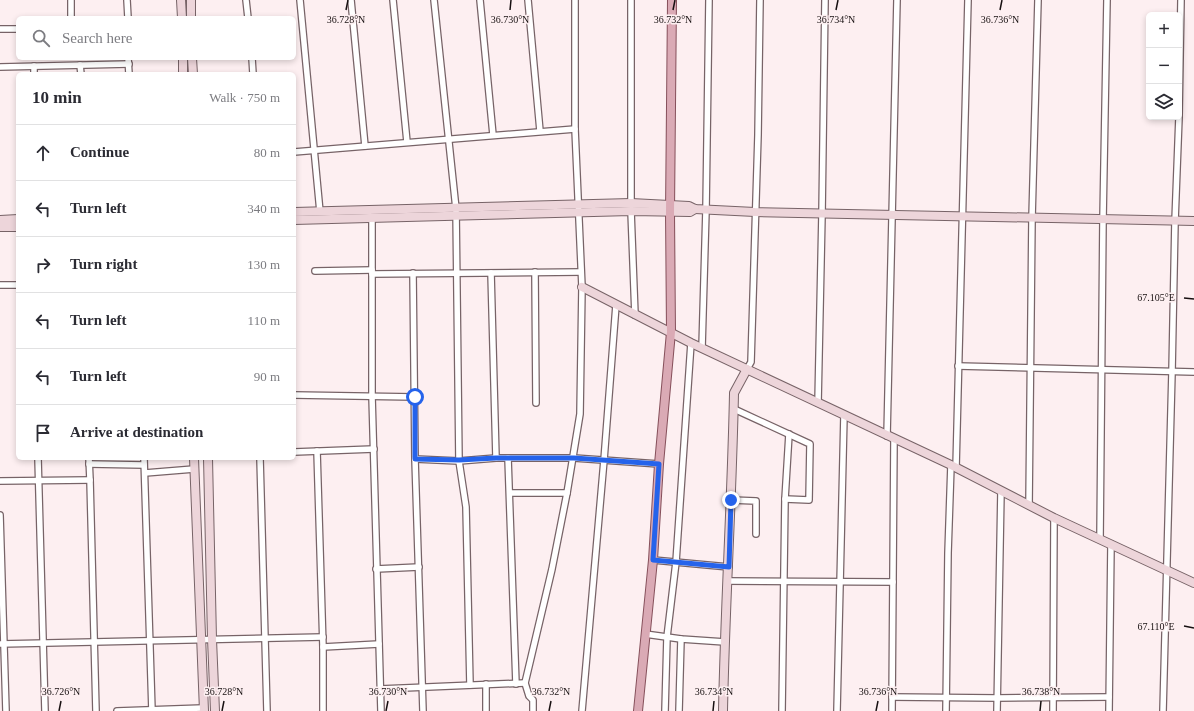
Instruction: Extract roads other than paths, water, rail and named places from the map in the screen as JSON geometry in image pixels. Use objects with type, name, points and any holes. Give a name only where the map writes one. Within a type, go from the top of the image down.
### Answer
[{"type":"main road","points":[[182,0],[182,16]]},
{"type":"main road","points":[[191,0],[191,16]]},
{"type":"main road","points":[[638,711],[653,560],[659,464],[671,332],[670,209],[672,0]]},
{"type":"main road","points":[[183,60],[183,72]]},
{"type":"main road","points":[[192,60],[193,72]]},
{"type":"main road","points":[[296,212],[456,212],[631,207],[670,209],[689,206],[695,209],[706,210],[822,214],[892,214],[1194,221]]},
{"type":"main road","points":[[296,220],[372,218],[456,212]]},
{"type":"main road","points":[[0,220],[16,219]]},
{"type":"main road","points":[[0,227],[16,227]]},
{"type":"main road","points":[[582,287],[691,343],[953,467],[1054,518],[1194,583]]},
{"type":"main road","points":[[723,711],[734,393],[747,369]]},
{"type":"main road","points":[[194,460],[204,709]]},
{"type":"main road","points":[[208,460],[215,711]]},
{"type":"street","points":[[71,0],[71,16]]},
{"type":"street","points":[[127,0],[128,16]]},
{"type":"street","points":[[246,0],[248,16]]},
{"type":"street","points":[[300,0],[320,212]]},
{"type":"street","points":[[351,0],[365,146]]},
{"type":"street","points":[[393,0],[407,142]]},
{"type":"street","points":[[434,0],[456,212],[459,460],[466,507],[470,685]]},
{"type":"street","points":[[480,0],[493,135]]},
{"type":"street","points":[[528,0],[540,131]]},
{"type":"street","points":[[533,711],[533,700],[529,696],[525,684],[552,569],[574,458],[580,414],[582,287],[575,129],[575,0]]},
{"type":"street","points":[[631,0],[631,207],[635,315]]},
{"type":"street","points":[[702,348],[706,210],[709,0]]},
{"type":"street","points":[[747,369],[751,362],[758,135],[760,0]]},
{"type":"street","points":[[818,403],[825,0]]},
{"type":"street","points":[[892,711],[893,582],[890,438],[892,214],[897,0]]},
{"type":"street","points":[[946,711],[953,467],[958,366],[968,0]]},
{"type":"street","points":[[1029,505],[1032,218],[1038,0]]},
{"type":"street","points":[[1100,539],[1103,219],[1108,0]]},
{"type":"street","points":[[1180,84],[1181,0]]},
{"type":"street","points":[[0,29],[16,28]]},
{"type":"street","points":[[252,60],[253,72]]},
{"type":"street","points":[[0,67],[80,65],[129,61],[129,72]]},
{"type":"street","points":[[80,65],[81,72]]},
{"type":"street","points":[[34,66],[34,72]]},
{"type":"street","points":[[1163,711],[1168,571],[1175,221],[1179,120]]},
{"type":"street","points":[[296,152],[575,129]]},
{"type":"street","points":[[372,218],[372,396],[381,711]]},
{"type":"street","points":[[315,271],[413,273],[581,272]]},
{"type":"street","points":[[534,272],[536,403]]},
{"type":"street","points":[[413,273],[415,459],[424,711]]},
{"type":"street","points":[[491,273],[496,458]]},
{"type":"street","points":[[0,285],[16,285]]},
{"type":"street","points":[[582,711],[616,305]]},
{"type":"street","points":[[665,711],[667,637],[676,562],[691,343]]},
{"type":"street","points":[[958,366],[1194,372]]},
{"type":"street","points":[[296,395],[415,397]]},
{"type":"street","points":[[734,409],[810,444],[809,500],[786,499]]},
{"type":"street","points":[[837,711],[844,416]]},
{"type":"street","points":[[782,711],[786,499],[789,434]]},
{"type":"street","points":[[296,452],[374,449]]},
{"type":"street","points":[[317,451],[323,637],[323,711]]},
{"type":"street","points":[[415,459],[459,460],[496,458],[574,458],[659,464]]},
{"type":"street","points":[[508,458],[516,684]]},
{"type":"street","points":[[38,460],[45,711]]},
{"type":"street","points":[[144,460],[152,711]]},
{"type":"street","points":[[260,460],[267,711]]},
{"type":"street","points":[[96,711],[89,461],[144,465]]},
{"type":"street","points":[[145,473],[194,469]]},
{"type":"street","points":[[0,481],[90,480]]},
{"type":"street","points":[[997,711],[1001,491]]},
{"type":"street","points":[[510,493],[567,493]]},
{"type":"street","points":[[731,500],[756,501],[756,534]]},
{"type":"street","points":[[0,515],[2,644],[6,711]]},
{"type":"street","points":[[1053,711],[1054,518]]},
{"type":"street","points":[[1109,711],[1111,544]]},
{"type":"street","points":[[653,560],[729,567]]},
{"type":"street","points":[[376,569],[419,567]]},
{"type":"street","points":[[728,581],[893,582]]},
{"type":"street","points":[[645,634],[681,639],[725,642]]},
{"type":"street","points":[[2,644],[323,637]]},
{"type":"street","points":[[679,711],[681,639]]},
{"type":"street","points":[[323,647],[379,644]]},
{"type":"street","points":[[380,689],[486,684],[525,684]]},
{"type":"street","points":[[486,684],[486,711]]},
{"type":"street","points":[[892,697],[1109,697]]},
{"type":"street","points":[[117,711],[204,709]]}]
